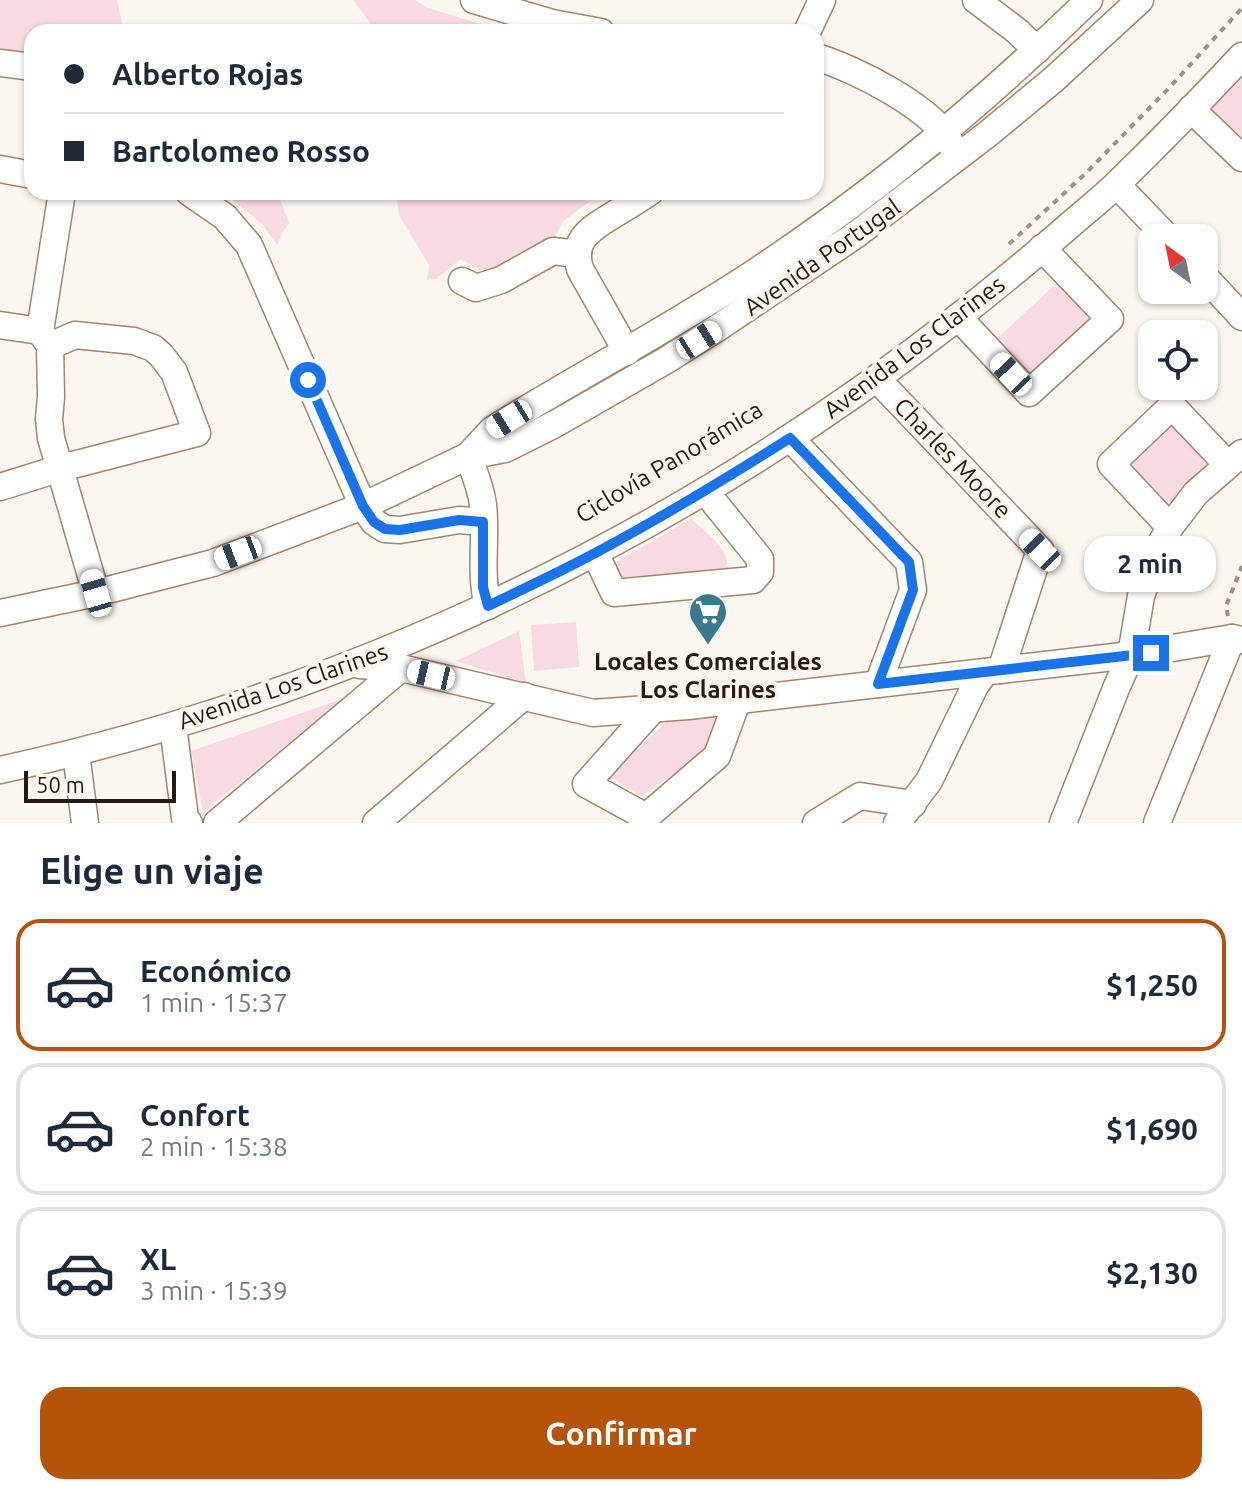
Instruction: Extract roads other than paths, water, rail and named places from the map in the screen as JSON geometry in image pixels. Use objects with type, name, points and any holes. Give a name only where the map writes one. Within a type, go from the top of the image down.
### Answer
[{"type":"street","points":[[474,0],[557,24]]},
{"type":"street","points":[[811,24],[822,0]]},
{"type":"street","points":[[976,0],[1037,50]]},
{"type":"street","name":"Avenida Portugal","points":[[468,456],[492,430],[627,352],[745,279],[822,226],[943,132],[1089,0]]},
{"type":"street","name":"Avenida Portugal","points":[[0,613],[96,593],[213,563],[363,506],[468,456],[505,449],[555,424],[665,361],[789,282],[857,234],[954,162],[1053,80],[1140,0]]},
{"type":"street","name":"Avenida Los Clarines","points":[[0,770],[173,726],[352,665],[488,606],[595,553],[705,491],[877,379],[958,317],[1117,185],[1242,56]]},
{"type":"street","points":[[824,60],[887,88],[907,101],[943,132],[952,145],[954,162]]},
{"type":"street","points":[[0,63],[24,66]]},
{"type":"street","points":[[1191,109],[1242,158]]},
{"type":"street","points":[[0,169],[24,174]]},
{"type":"street","points":[[1117,185],[1155,224]]},
{"type":"street","points":[[61,200],[45,338],[51,397],[49,419],[51,438],[96,593]]},
{"type":"street","points":[[201,200],[225,217],[249,245],[363,506],[374,522],[385,529],[400,530],[459,520],[483,522]]},
{"type":"street","points":[[627,352],[584,275],[578,254],[579,246],[589,230],[637,200]]},
{"type":"street","points":[[958,317],[1029,393],[1110,319],[1042,248]]},
{"type":"street","points":[[462,281],[476,288],[501,280],[553,251],[578,254]]},
{"type":"street","points":[[1218,291],[1242,317]]},
{"type":"street","points":[[0,325],[45,338],[75,335],[134,341],[153,348],[174,372],[197,433],[0,487]]},
{"type":"street","name":"Charles Moore","points":[[877,379],[1040,550],[993,671]]},
{"type":"street","points":[[1063,823],[1131,655],[1148,572],[1170,527],[1196,493],[1235,459],[1172,406],[1111,464],[1170,527]]},
{"type":"street","points":[[790,438],[909,562],[913,590],[878,684]]},
{"type":"street","points":[[468,456],[478,480],[483,505],[483,587],[488,606]]},
{"type":"street","points":[[595,553],[614,593],[753,580],[760,572],[760,559],[705,491]]},
{"type":"street","points":[[352,665],[401,668],[593,713],[993,671],[1237,639]]},
{"type":"street","points":[[1157,823],[1237,639]]},
{"type":"street","points":[[217,823],[401,668]]},
{"type":"street","points":[[816,823],[860,796],[905,813],[929,781],[975,686],[993,671]]},
{"type":"street","points":[[383,817],[524,696]]},
{"type":"street","points":[[653,709],[586,784],[646,817],[717,756],[738,699]]},
{"type":"street","points":[[173,726],[185,818],[189,823]]},
{"type":"street","points":[[76,753],[85,823]]},
{"type":"street","points":[[383,817],[415,823]]},
{"type":"place","name":"Locales Comerciales Los Clarines","points":[[708,646]]}]
